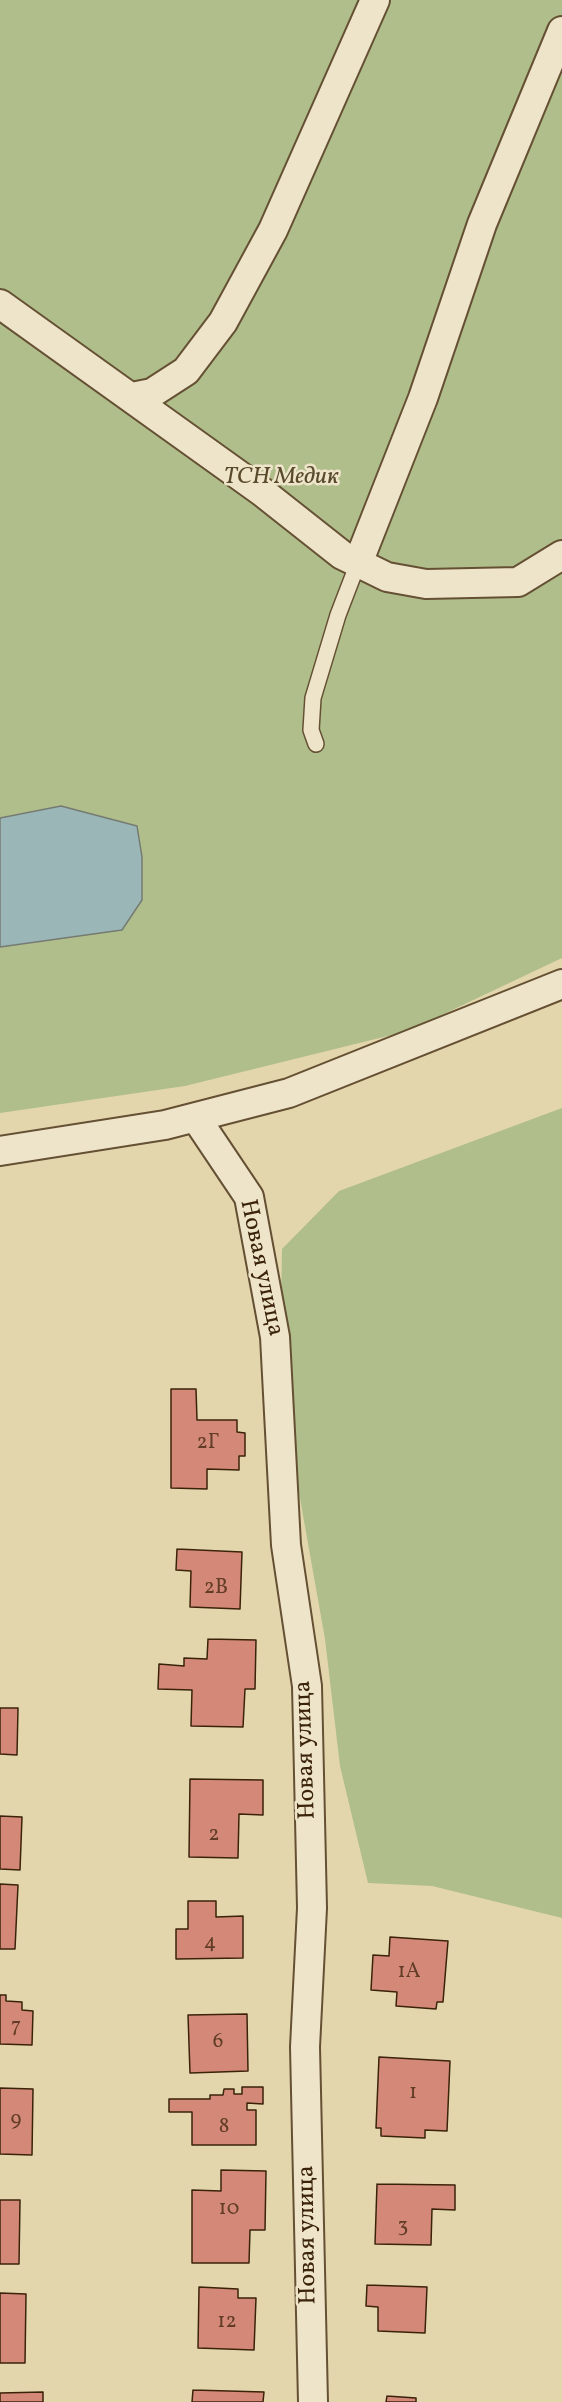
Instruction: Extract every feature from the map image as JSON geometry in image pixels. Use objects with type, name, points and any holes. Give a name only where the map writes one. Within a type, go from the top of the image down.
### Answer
[{"type":"street","points":[[132,397],[152,393],[186,371],[223,322],[273,230],[375,0]]},
{"type":"street","points":[[358,563],[423,398],[482,224],[562,31]]},
{"type":"street","points":[[0,304],[261,491],[342,555],[387,577],[426,584],[518,582],[562,555]]},
{"type":"street","points":[[0,1151],[165,1125],[289,1093],[562,984]]},
{"type":"street","name":"Новая улица","points":[[196,1118],[249,1197],[275,1337],[286,1545],[307,1686],[312,1908],[304,2047],[313,2402]]},
{"type":"lane","points":[[316,744],[311,730],[313,699],[338,615],[358,563]]},
{"type":"green space","name":"ТСН Медик","points":[[0,0],[562,0],[562,958],[408,1031],[185,1086],[0,1113]]},
{"type":"green space","points":[[562,1108],[562,1918],[432,1886],[368,1883],[340,1766],[325,1639],[293,1459],[281,1308],[282,1249],[339,1191]]},
{"type":"water","points":[[61,806],[137,826],[142,857],[142,900],[122,930],[0,947],[0,818]]},
{"type":"building","points":[[171,1389],[196,1389],[197,1420],[237,1420],[237,1432],[245,1433],[245,1456],[239,1456],[239,1470],[207,1469],[207,1489],[171,1488]]},
{"type":"building","points":[[177,1549],[242,1552],[240,1609],[190,1607],[191,1571],[176,1570]]},
{"type":"building","points":[[208,1639],[256,1640],[255,1689],[245,1689],[243,1727],[191,1726],[192,1690],[158,1689],[159,1664],[184,1666],[184,1658],[207,1659]]},
{"type":"building","points":[[0,1708],[18,1708],[17,1755],[0,1754]]},
{"type":"building","points":[[190,1779],[263,1780],[263,1815],[239,1814],[238,1858],[189,1857]]},
{"type":"building","points":[[0,1816],[22,1817],[20,1870],[0,1869]]},
{"type":"building","points":[[0,1884],[18,1885],[15,1949],[0,1949]]},
{"type":"building","points":[[188,1901],[216,1901],[216,1917],[243,1916],[243,1958],[176,1959],[176,1929],[188,1929]]},
{"type":"building","points":[[390,1937],[448,1941],[443,2002],[437,2002],[436,2009],[396,2006],[397,1992],[371,1990],[373,1955],[389,1956]]},
{"type":"building","points":[[0,1995],[6,1995],[6,2001],[22,2002],[22,2010],[33,2011],[32,2045],[0,2044]]},
{"type":"building","points":[[247,2014],[248,2071],[190,2073],[188,2015]]},
{"type":"building","points":[[379,2057],[450,2061],[447,2131],[425,2130],[425,2138],[381,2136],[381,2128],[376,2128]]},
{"type":"building","points":[[242,2087],[263,2087],[263,2104],[247,2103],[247,2110],[256,2110],[256,2145],[192,2145],[192,2112],[169,2112],[169,2099],[210,2099],[210,2095],[223,2095],[224,2089],[234,2089],[234,2094],[242,2094]]},
{"type":"building","points":[[0,2088],[33,2089],[32,2155],[0,2154]]},
{"type":"building","points":[[221,2170],[266,2171],[265,2230],[250,2230],[249,2263],[192,2263],[192,2190],[221,2191]]},
{"type":"building","points":[[377,2184],[455,2185],[455,2210],[432,2209],[431,2245],[375,2244]]},
{"type":"building","points":[[0,2200],[20,2200],[19,2264],[0,2264]]},
{"type":"building","points":[[367,2285],[427,2287],[425,2333],[378,2331],[378,2307],[366,2306]]},
{"type":"building","points":[[199,2287],[238,2289],[238,2298],[256,2298],[254,2350],[198,2348]]},
{"type":"building","points":[[0,2293],[26,2294],[25,2363],[0,2363]]},
{"type":"building","points":[[193,2390],[264,2392],[263,2402],[192,2402]]},
{"type":"building","points":[[43,2392],[43,2402],[0,2402],[0,2393]]},
{"type":"building","points":[[387,2396],[416,2398],[416,2402],[386,2402]]}]
